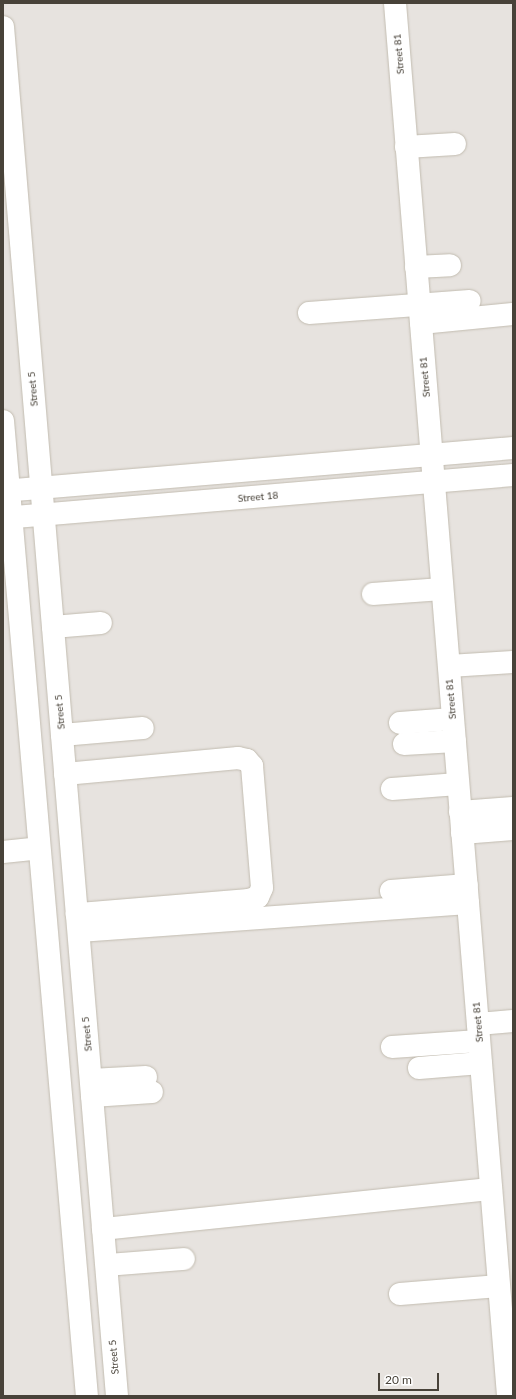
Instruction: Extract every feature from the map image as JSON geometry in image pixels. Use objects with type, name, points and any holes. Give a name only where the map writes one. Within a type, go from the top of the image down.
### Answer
[{"type":"street","name":"Street 81","points":[[395,3],[491,1189],[505,1260],[499,1286],[509,1370],[508,1396]]},
{"type":"street","name":"Street 5","points":[[3,27],[118,1396]]},
{"type":"street","points":[[406,147],[455,144]]},
{"type":"street","points":[[416,267],[450,265]]},
{"type":"street","points":[[420,314],[470,301]]},
{"type":"street","points":[[308,313],[513,314]]},
{"type":"street","points":[[3,421],[7,517],[46,925],[86,1396]]},
{"type":"street","points":[[5,490],[513,448]]},
{"type":"street","name":"Street 18","points":[[7,517],[513,475]]},
{"type":"street","points":[[373,594],[442,589]]},
{"type":"street","points":[[53,627],[101,623]]},
{"type":"street","points":[[449,666],[513,662]]},
{"type":"street","points":[[400,722],[453,719]]},
{"type":"street","points":[[62,734],[143,728]]},
{"type":"street","points":[[404,744],[455,741]]},
{"type":"street","points":[[65,774],[238,758],[247,760],[252,766],[262,888],[258,897],[249,900],[78,922]]},
{"type":"street","points":[[392,789],[458,784]]},
{"type":"street","points":[[460,812],[513,808]]},
{"type":"street","points":[[462,833],[513,829]]},
{"type":"street","points":[[3,852],[39,848]]},
{"type":"street","points":[[391,891],[467,894]]},
{"type":"street","points":[[46,925],[467,894]]},
{"type":"street","points":[[392,1047],[478,1032],[513,1021]]},
{"type":"street","points":[[419,1068],[481,1063]]},
{"type":"street","points":[[92,1088],[149,1084]]},
{"type":"street","points":[[103,1229],[491,1189]]},
{"type":"street","points":[[107,1265],[184,1259]]},
{"type":"street","points":[[400,1294],[499,1286]]},
{"type":"shaded area","points":[[3,3],[513,3],[513,1396],[3,1396]]}]
